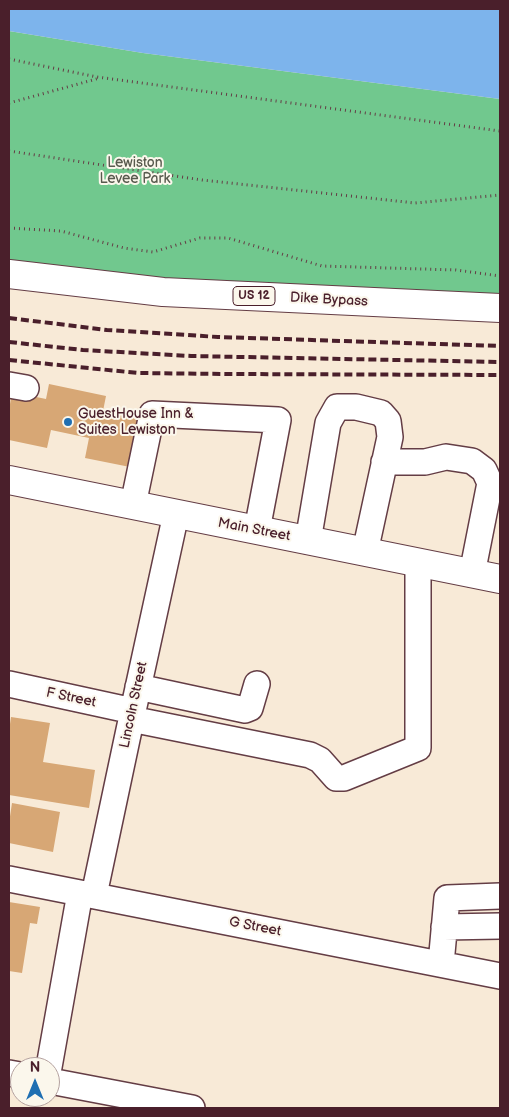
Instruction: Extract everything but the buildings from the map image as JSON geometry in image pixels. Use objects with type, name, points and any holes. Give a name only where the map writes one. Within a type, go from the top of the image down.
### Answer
[{"type":"main road","name":"Dike Bypass","points":[[9,274],[163,292],[500,308]]},
{"type":"main road","name":"Main Street","points":[[9,480],[500,579]]},
{"type":"street","points":[[308,541],[328,423],[336,407],[356,407],[381,413],[388,421],[390,437],[365,552]]},
{"type":"street","points":[[133,505],[152,414],[278,420],[257,530]]},
{"type":"street","points":[[384,462],[425,462],[446,458],[472,460],[484,470],[490,483],[472,574]]},
{"type":"street","name":"Lincoln Street","points":[[51,1057],[87,894],[132,715],[176,514]]},
{"type":"street","name":"F Street","points":[[9,684],[132,715],[310,755],[320,760],[336,778],[344,778],[418,748],[418,563]]},
{"type":"street","points":[[138,688],[245,710],[250,708],[257,684]]},
{"type":"street","name":"G Street","points":[[9,879],[500,976]]},
{"type":"street","points":[[441,964],[447,898],[500,896]]},
{"type":"street","points":[[444,927],[500,926]]},
{"type":"street","points":[[60,1083],[192,1108]]},
{"type":"path","points":[[9,59],[101,78],[500,131]]},
{"type":"path","points":[[9,103],[101,78]]},
{"type":"path","points":[[9,151],[202,180],[415,203],[500,195]]},
{"type":"path","points":[[9,228],[61,231],[124,248],[153,252],[200,238],[228,238],[322,266],[456,270],[500,276]]},
{"type":"green space","name":"Lewiston Levee Park","points":[[9,31],[143,53],[500,99],[500,308],[9,274]]},
{"type":"water","points":[[9,9],[500,9],[500,99],[143,53],[9,31]]},
{"type":"railway","points":[[9,318],[107,330],[218,337],[500,346]]},
{"type":"railway","points":[[9,342],[83,350],[191,356],[500,362]]},
{"type":"railway","points":[[9,360],[138,373],[500,375]]},
{"type":"place","name":"GuestHouse Inn & Suites Lewiston","points":[[68,422]]}]
